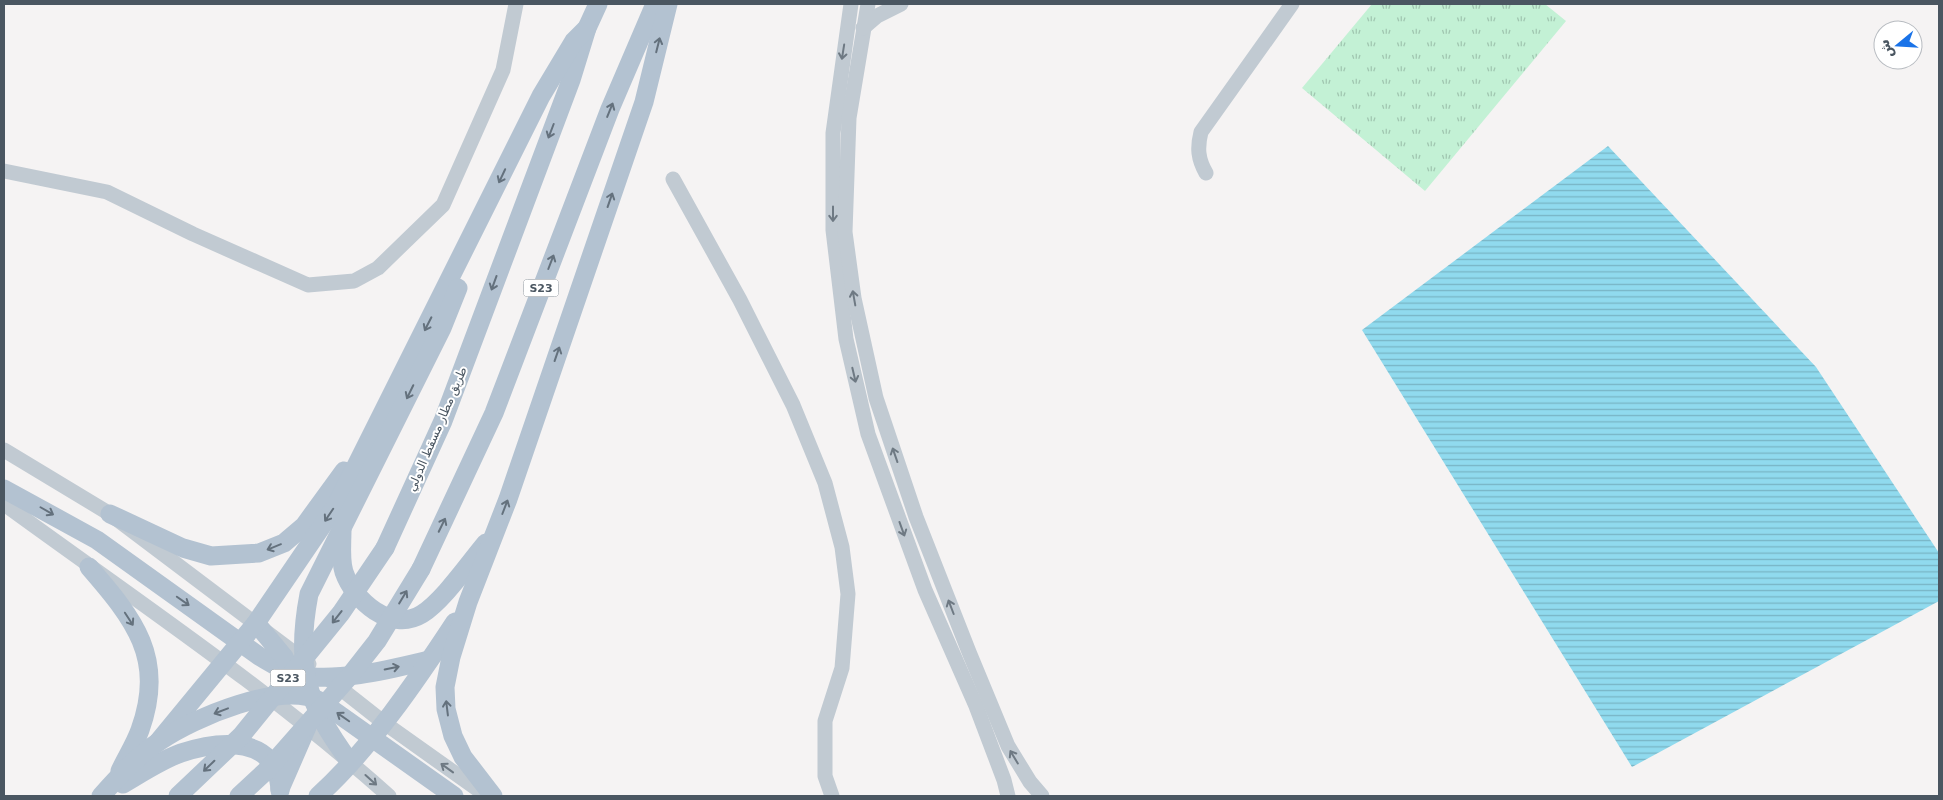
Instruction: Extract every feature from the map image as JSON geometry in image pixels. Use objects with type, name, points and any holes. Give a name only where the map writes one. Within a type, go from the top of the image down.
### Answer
[{"type":"main road","name":"طريق مطار مسقط الدولي","points":[[178,796],[241,736],[341,613],[385,548],[443,421],[570,80],[587,28],[598,4]]},
{"type":"main road","name":"S23","points":[[239,796],[267,770],[348,678],[377,641],[421,569],[494,413],[610,109],[654,4]]},
{"type":"main road","points":[[492,796],[464,757],[453,736],[446,709],[445,687],[451,656],[468,602],[495,533],[644,102],[668,4]]},
{"type":"main road","points":[[102,796],[116,780],[158,742],[240,642],[256,622],[337,504],[541,96],[574,42],[587,28]]},
{"type":"main road","points":[[277,794],[307,726],[306,671],[302,634],[309,594],[442,328],[484,226],[489,203]]},
{"type":"main road","points":[[110,514],[183,548],[210,556],[259,553],[284,543],[304,526],[373,432]]},
{"type":"main road","points":[[4,489],[97,540],[259,656],[306,671],[367,674],[430,660]]},
{"type":"main road","points":[[343,524],[342,559],[344,572],[356,596],[372,610],[386,616],[405,620],[424,613],[495,533]]},
{"type":"main road","points":[[89,566],[116,598],[133,624],[150,668],[150,690],[140,730],[116,780]]},
{"type":"main road","points":[[318,796],[350,762],[383,722],[430,660],[468,602]]},
{"type":"main road","points":[[256,622],[281,652],[306,671]]},
{"type":"main road","points":[[158,742],[195,721],[267,696],[305,696],[371,737],[454,796]]},
{"type":"main road","points":[[305,696],[350,762]]},
{"type":"main road","points":[[102,796],[180,754],[214,744],[233,745],[257,750],[277,769],[277,794]]},
{"type":"street","points":[[4,171],[107,192],[193,234],[308,286],[354,282],[378,268],[443,205],[503,70],[516,4]]},
{"type":"street","points":[[852,4],[833,133],[833,230],[846,339],[868,434],[925,590],[976,706],[1004,780],[1008,796]]},
{"type":"street","points":[[868,4],[849,118],[845,232],[854,298],[876,398],[916,517],[968,652],[1008,746],[1030,782],[1042,796]]},
{"type":"street","points":[[863,28],[877,16],[901,4]]},
{"type":"street","points":[[1206,174],[1199,160],[1198,145],[1201,132],[1292,4]]},
{"type":"street","points":[[673,179],[740,300],[793,405],[825,482],[842,547],[848,594],[842,668],[825,721],[825,776],[832,796]]},
{"type":"street","points":[[4,450],[110,514],[256,622]]},
{"type":"street","points":[[4,504],[307,726],[389,796]]},
{"type":"street","points":[[306,671],[383,722],[486,796]]},
{"type":"green space","points":[[1372,4],[1545,4],[1566,21],[1425,191],[1302,88]]},
{"type":"water","points":[[1608,146],[1816,367],[1939,553],[1939,601],[1632,767],[1362,330]]}]
